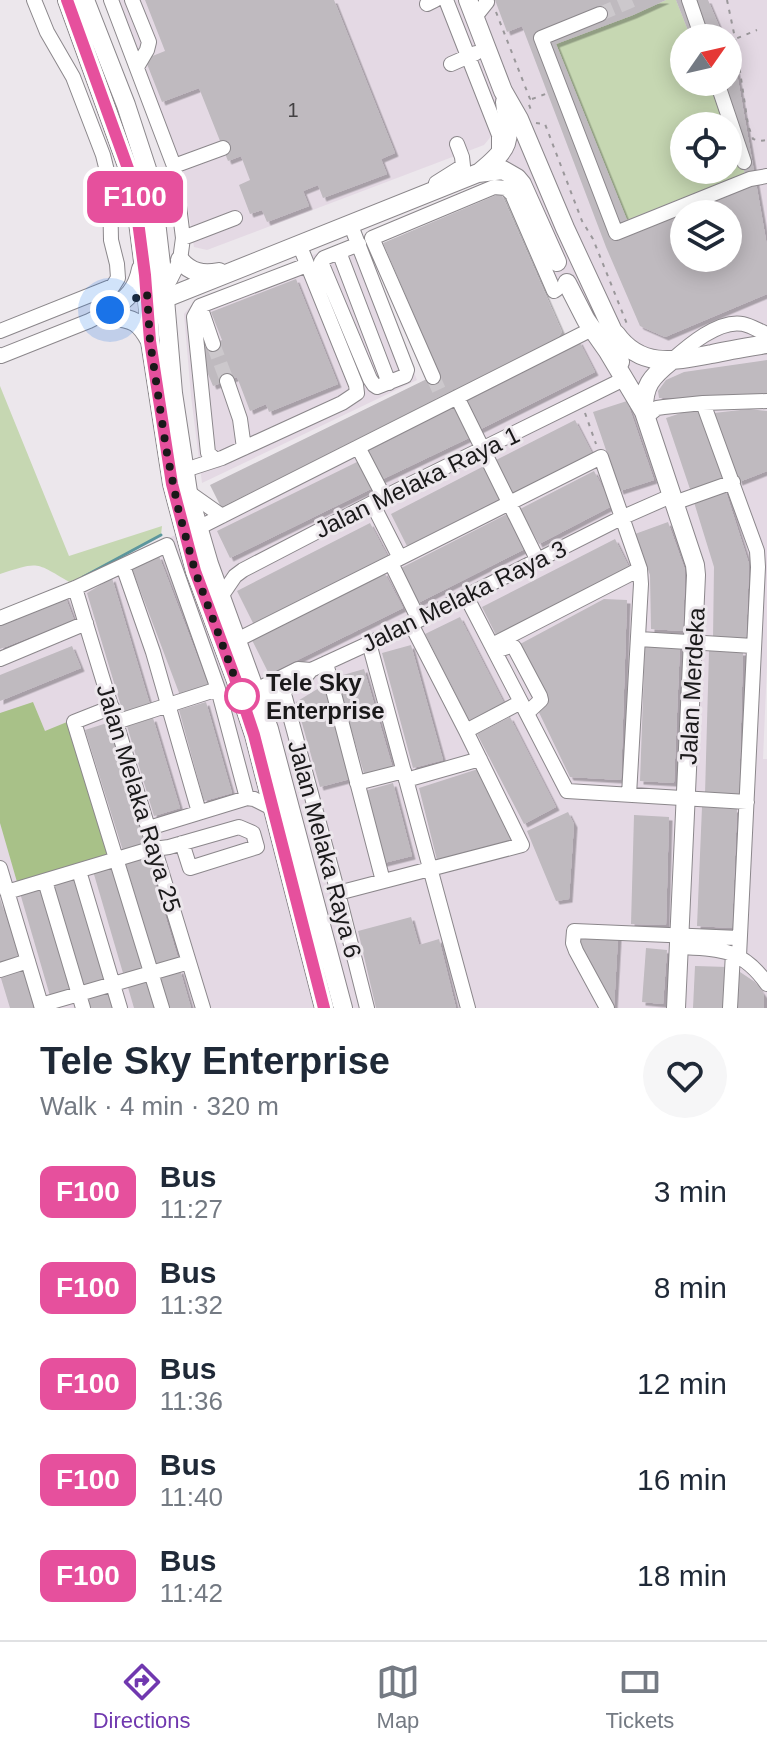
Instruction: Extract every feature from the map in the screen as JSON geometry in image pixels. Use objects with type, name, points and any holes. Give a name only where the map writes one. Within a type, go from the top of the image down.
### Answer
[{"type":"main road","points":[[67,0],[130,174],[143,257],[168,325],[173,393],[188,492],[220,598],[269,729],[343,1008]]},
{"type":"main road","points":[[85,0],[134,127],[154,204],[156,295],[150,341],[172,484],[199,582],[245,705],[324,1008]]},
{"type":"main road","points":[[471,8],[478,53],[519,119],[612,329],[624,379]]},
{"type":"main road","points":[[478,173],[505,149],[508,125],[503,91]]},
{"type":"main road","points":[[156,295],[192,286],[478,173],[503,170],[522,184],[528,214],[557,262]]},
{"type":"main road","points":[[111,314],[134,290],[143,257]]},
{"type":"main road","points":[[180,260],[186,268],[199,274],[233,270]]},
{"type":"main road","points":[[168,325],[175,304],[192,286]]},
{"type":"main road","points":[[566,289],[578,300],[584,301],[592,294],[592,286]]},
{"type":"main road","name":"Jalan Merdeka","points":[[566,289],[645,415],[695,565],[676,1008]]},
{"type":"main road","points":[[111,314],[135,321],[150,341]]},
{"type":"main road","points":[[612,329],[628,350],[671,361],[767,344]]},
{"type":"main road","points":[[645,415],[644,396],[651,379],[671,361]]},
{"type":"street","points":[[0,331],[113,286],[118,278],[111,240],[108,175],[103,155],[73,77],[47,32],[34,0]]},
{"type":"street","points":[[0,356],[156,295],[170,280],[180,260],[183,238],[174,166],[111,0]]},
{"type":"street","points":[[132,0],[149,42],[137,67]]},
{"type":"street","points":[[446,0],[478,53],[499,135],[499,156]]},
{"type":"street","points":[[471,8],[486,0]]},
{"type":"street","points":[[689,0],[697,24]]},
{"type":"street","points":[[600,14],[541,38],[616,233],[750,179],[767,176]]},
{"type":"street","points":[[451,64],[478,53]]},
{"type":"street","points":[[722,96],[744,162]]},
{"type":"street","points":[[430,191],[463,166],[457,144]]},
{"type":"street","points":[[174,166],[223,148]]},
{"type":"street","points":[[433,377],[372,238],[384,237],[494,187],[506,188],[528,214],[554,291],[566,289]]},
{"type":"street","points":[[374,213],[384,237]]},
{"type":"street","points":[[183,238],[235,218]]},
{"type":"street","points":[[350,223],[359,244],[407,370],[405,376],[377,387],[370,379],[321,262],[359,244]]},
{"type":"street","points":[[184,465],[244,448],[357,393],[299,244]]},
{"type":"street","points":[[212,457],[194,317],[200,306],[307,265]]},
{"type":"street","points":[[200,306],[213,344]]},
{"type":"street","points":[[671,361],[701,336],[725,326],[740,323],[767,334]]},
{"type":"street","points":[[198,528],[572,334],[592,329]]},
{"type":"street","name":"Jalan Melaka Raya 1","points":[[220,598],[243,570],[624,379]]},
{"type":"street","points":[[227,381],[240,419],[244,448]]},
{"type":"street","points":[[448,400],[483,450],[537,559]]},
{"type":"street","points":[[645,415],[657,408],[703,403],[732,407],[758,404]]},
{"type":"street","points":[[703,403],[762,550],[753,646],[739,938],[730,1008]]},
{"type":"street","points":[[338,893],[522,845],[415,622],[378,500],[358,447]]},
{"type":"street","points":[[237,640],[601,457],[640,569],[639,639],[629,795]]},
{"type":"street","name":"Jalan Melaka Raya 3","points":[[258,696],[283,690],[303,680],[311,670],[415,622],[621,518],[733,482]]},
{"type":"street","points":[[188,492],[222,516]]},
{"type":"street","points":[[0,618],[75,588],[167,545],[218,689],[247,798]]},
{"type":"street","points":[[123,566],[149,640],[199,812]]},
{"type":"street","points":[[494,648],[640,569]]},
{"type":"street","name":"Jalan Melaka Raya 25","points":[[75,588],[203,1008]]},
{"type":"street","points":[[466,596],[567,791],[747,802]]},
{"type":"street","points":[[0,659],[86,623]]},
{"type":"street","points":[[639,639],[753,646]]},
{"type":"street","points":[[369,643],[468,1008]]},
{"type":"street","points":[[466,731],[541,700],[514,647],[494,648]]},
{"type":"street","points":[[326,663],[383,881]]},
{"type":"street","points":[[258,696],[298,669],[311,670]]},
{"type":"street","points":[[509,678],[526,669]]},
{"type":"street","points":[[162,1008],[74,722],[168,705],[218,689]]},
{"type":"street","name":"Jalan Melaka Raya 6","points":[[283,690],[367,1008]]},
{"type":"street","points":[[357,783],[480,759]]},
{"type":"street","points":[[247,798],[263,773]]},
{"type":"street","points":[[149,828],[247,798],[272,808]]},
{"type":"street","points":[[7,892],[239,827],[253,833],[257,847],[190,868],[182,843]]},
{"type":"street","points":[[0,868],[41,1006],[81,1001],[113,984],[189,962]]},
{"type":"street","points":[[79,871],[120,1008]]},
{"type":"street","points":[[45,881],[81,1001]]},
{"type":"street","points":[[607,1008],[576,951],[574,931],[680,942],[736,954],[751,964],[767,984]]},
{"type":"street","points":[[680,942],[739,938]]},
{"type":"street","points":[[0,970],[28,961]]},
{"type":"path","points":[[727,0],[732,24]]},
{"type":"path","points":[[496,14],[530,99],[528,102],[532,113]]},
{"type":"path","points":[[742,35],[757,30]]},
{"type":"path","points":[[742,85],[753,139],[767,140]]},
{"type":"path","points":[[530,99],[555,90]]},
{"type":"path","points":[[536,123],[545,124],[582,221],[593,239],[631,333]]},
{"type":"path","points":[[580,401],[601,457]]},
{"type":"shaded area","points":[[118,0],[767,0],[767,665],[763,759],[767,759],[767,1008],[0,1008],[0,611],[71,583],[173,536],[204,527],[585,335],[575,320],[493,134],[484,145],[207,250],[194,247],[182,170]]},
{"type":"shaded area","points":[[360,236],[417,380],[202,483],[184,314],[193,303]]},
{"type":"green space","points":[[666,0],[676,0],[685,24],[670,24],[670,96],[714,96],[721,112],[670,112],[670,184],[717,184],[670,200],[670,203],[627,220],[556,44]]},
{"type":"green space","points":[[0,386],[69,556],[162,526],[161,535],[71,583],[37,566],[0,574]]},
{"type":"green space","points":[[33,702],[45,731],[67,722],[112,856],[17,882],[0,823],[0,713]]},
{"type":"building","points":[[145,0],[334,0],[395,153],[381,159],[387,174],[323,198],[318,185],[303,191],[309,206],[267,222],[262,210],[250,214],[239,185],[250,180],[241,156],[228,161],[199,88],[162,102],[145,59],[165,51]]},
{"type":"building","points":[[495,0],[666,0],[556,44],[627,220],[670,203],[670,272],[742,272],[742,200],[677,200],[717,184],[742,184],[742,174],[745,173],[742,165],[742,112],[721,112],[715,96],[741,96],[767,246],[767,294],[665,337],[640,326],[606,247],[522,26],[507,32]]},
{"type":"building","points":[[676,0],[708,0],[718,24],[685,24]]},
{"type":"building","points":[[501,193],[562,332],[557,338],[443,399],[221,507],[210,485],[439,373],[383,243]]},
{"type":"building","points":[[296,279],[338,384],[269,412],[266,404],[250,411],[237,377],[213,386],[198,350],[222,340],[211,312]]},
{"type":"building","points":[[579,341],[595,372],[477,431],[461,399]]},
{"type":"building","points":[[767,360],[767,396],[659,398],[658,391],[666,380],[684,372]]},
{"type":"building","points":[[627,401],[654,480],[620,491],[593,412]]},
{"type":"building","points":[[456,406],[471,437],[381,480],[366,450]]},
{"type":"building","points":[[699,407],[724,482],[691,492],[666,418]]},
{"type":"building","points":[[749,409],[767,411],[767,471],[739,482],[714,413]]},
{"type":"building","points":[[575,420],[593,455],[510,498],[492,462]]},
{"type":"building","points":[[359,461],[373,488],[230,558],[217,531]]},
{"type":"building","points":[[484,466],[501,498],[407,546],[391,514]]},
{"type":"building","points":[[594,471],[612,506],[539,544],[520,509]]},
{"type":"building","points":[[725,489],[749,564],[746,641],[713,639],[714,567],[693,499]]},
{"type":"building","points":[[509,513],[527,548],[418,603],[401,568]]},
{"type":"building","points":[[668,522],[685,570],[683,631],[651,629],[650,575],[635,534]]},
{"type":"building","points":[[370,523],[388,557],[254,625],[237,591]]},
{"type":"building","points":[[615,539],[630,569],[497,637],[482,607]]},
{"type":"building","points":[[159,556],[209,687],[181,698],[131,566]]},
{"type":"building","points":[[384,572],[403,608],[269,674],[251,638]]},
{"type":"building","points":[[112,578],[151,708],[124,716],[87,593]]},
{"type":"building","points":[[65,596],[74,620],[0,649],[0,621]]},
{"type":"building","points":[[604,599],[627,600],[621,780],[570,777],[509,650]]},
{"type":"building","points":[[460,617],[505,705],[470,722],[425,634]]},
{"type":"building","points":[[645,642],[680,644],[674,783],[640,781]]},
{"type":"building","points":[[411,645],[443,760],[413,768],[382,653]]},
{"type":"building","points":[[72,646],[81,668],[0,701],[0,675]]},
{"type":"building","points":[[709,651],[743,652],[739,796],[705,794]]},
{"type":"building","points":[[364,669],[393,769],[365,777],[336,677]]},
{"type":"building","points":[[324,685],[350,779],[320,787],[296,702]]},
{"type":"building","points":[[206,702],[232,793],[204,801],[179,710]]},
{"type":"building","points":[[510,717],[556,807],[524,824],[477,734]]},
{"type":"building","points":[[153,718],[180,808],[154,816],[127,726]]},
{"type":"building","points":[[107,723],[145,845],[123,851],[85,730]]},
{"type":"building","points":[[478,769],[512,841],[437,860],[419,788]]},
{"type":"building","points":[[393,783],[412,856],[380,864],[361,792]]},
{"type":"building","points":[[702,807],[737,809],[732,928],[697,926]]},
{"type":"building","points":[[568,812],[574,824],[569,899],[556,901],[527,831]]},
{"type":"building","points":[[634,815],[669,817],[666,925],[631,924]]},
{"type":"building","points":[[147,856],[178,958],[156,965],[125,862]]},
{"type":"building","points":[[114,865],[145,967],[123,973],[93,871]]},
{"type":"building","points":[[74,878],[104,980],[82,987],[52,884]]},
{"type":"building","points":[[42,887],[72,989],[50,996],[20,893]]},
{"type":"building","points":[[0,898],[19,958],[0,964]]},
{"type":"building","points":[[411,917],[419,945],[439,939],[456,1008],[376,1008],[358,931]]},
{"type":"building","points":[[578,933],[618,937],[614,1008],[610,1008],[577,949]]},
{"type":"building","points":[[646,948],[667,950],[663,1004],[642,1002]]},
{"type":"building","points":[[695,966],[728,967],[726,1008],[693,1008]]},
{"type":"building","points":[[22,968],[34,1008],[10,1008],[0,975]]},
{"type":"building","points":[[180,970],[191,1008],[168,1008],[158,976]]},
{"type":"building","points":[[737,970],[755,982],[764,995],[764,1008],[735,1008]]},
{"type":"building","points":[[148,978],[157,1008],[134,1008],[127,984]]},
{"type":"building","points":[[107,991],[112,1008],[88,1008],[85,997]]},
{"type":"waterway","points":[[83,577],[161,535]]},
{"type":"tunnel","points":[[600,14],[633,0]]},
{"type":"tunnel","points":[[213,344],[227,381]]},
{"type":"tunnel","points":[[433,377],[443,399]]},
{"type":"bus line","name":"F100","points":[[67,0],[130,174],[145,275],[150,341],[172,484],[184,534],[254,735],[324,1008]]},
{"type":"place","name":"Tele Sky Enterprise","points":[[242,696]]},
{"type":"route","points":[[110,310],[147,293],[150,341],[172,484],[195,571],[245,705],[242,696]]}]
